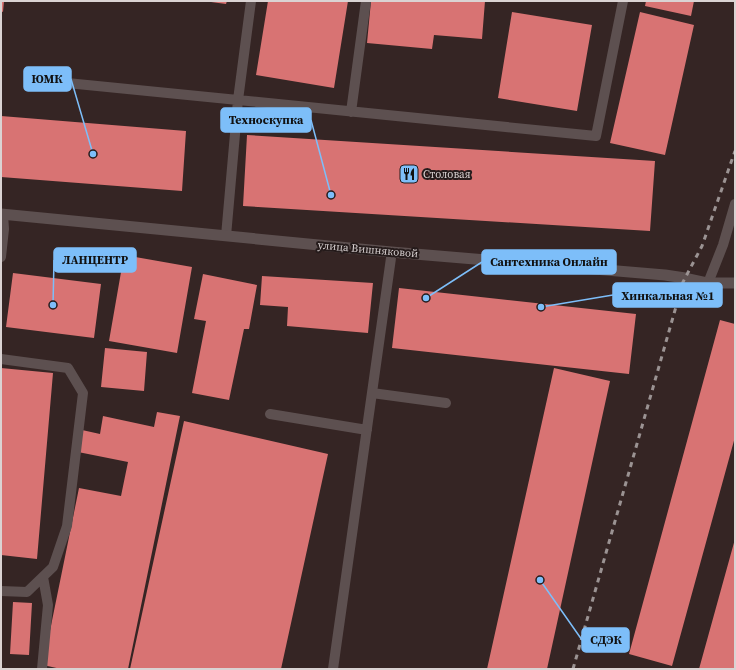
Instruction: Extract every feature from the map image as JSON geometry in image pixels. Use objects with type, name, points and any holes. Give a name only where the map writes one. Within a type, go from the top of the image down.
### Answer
[{"type":"street","name":"улица Вишняковой","points":[[2,214],[391,252],[665,275],[708,283],[735,283]]},
{"type":"lane","points":[[226,236],[238,100],[251,1]]},
{"type":"lane","points":[[351,112],[366,1]]},
{"type":"lane","points":[[47,81],[596,136],[623,1]]},
{"type":"lane","points":[[708,283],[723,245],[735,204]]},
{"type":"lane","points":[[1,257],[4,229],[2,214]]},
{"type":"lane","points":[[333,669],[391,252]]},
{"type":"lane","points":[[1,359],[68,368],[83,393],[67,526],[53,567],[27,592],[1,591]]},
{"type":"lane","points":[[372,393],[446,403]]},
{"type":"lane","points":[[270,414],[367,430]]},
{"type":"lane","points":[[42,669],[48,605],[43,577]]},
{"type":"shaded area","points":[[1,1],[735,1],[735,669],[1,669]]},
{"type":"building","points":[[1,1],[4,1],[3,12],[1,11]]},
{"type":"building","points":[[211,1],[227,1],[226,4]]},
{"type":"building","points":[[268,1],[348,1],[334,88],[256,75]]},
{"type":"building","points":[[371,1],[485,1],[482,39],[434,35],[432,49],[367,43]]},
{"type":"building","points":[[646,1],[694,1],[691,16],[645,6]]},
{"type":"building","points":[[512,12],[592,25],[577,111],[498,98]]},
{"type":"building","points":[[640,12],[694,25],[665,155],[610,143]]},
{"type":"building","points":[[1,116],[186,131],[182,191],[1,177]]},
{"type":"building","points":[[247,135],[655,161],[650,231],[243,206]]},
{"type":"building","points":[[124,255],[192,267],[177,353],[109,341]]},
{"type":"building","points":[[13,273],[101,284],[94,338],[6,327]]},
{"type":"building","points":[[203,274],[257,285],[249,329],[244,329],[229,400],[192,393],[206,321],[194,319]]},
{"type":"building","points":[[262,276],[373,283],[368,333],[287,326],[288,307],[260,305]]},
{"type":"building","points":[[399,288],[636,314],[629,374],[392,348]]},
{"type":"building","points":[[720,320],[735,324],[735,437],[672,666],[629,654]]},
{"type":"building","points":[[105,348],[147,352],[144,391],[101,387]]},
{"type":"building","points":[[1,368],[53,373],[37,559],[1,555]]},
{"type":"building","points":[[554,368],[610,381],[547,669],[487,669]]},
{"type":"building","points":[[157,412],[180,416],[128,669],[61,669],[43,665],[79,488],[121,496],[128,462],[78,452],[82,430],[100,434],[103,416],[154,427]]},
{"type":"building","points":[[184,421],[328,454],[281,669],[130,669]]},
{"type":"building","points":[[735,539],[735,669],[699,669]]},
{"type":"building","points":[[13,602],[32,603],[29,655],[10,654]]},
{"type":"railway","points":[[573,669],[683,282],[702,246],[735,151]]},
{"type":"place","name":"ЮМК","points":[[93,154]]},
{"type":"place","name":"Столовая","points":[[409,174]]},
{"type":"place","name":"Техноскупка","points":[[331,195]]},
{"type":"place","name":"Сантехника Онлайн","points":[[426,298]]},
{"type":"place","name":"ЛАНЦЕНТР","points":[[53,305]]},
{"type":"place","name":"Хинкальная №1","points":[[541,307]]},
{"type":"place","name":"СДЭК","points":[[540,580]]}]
